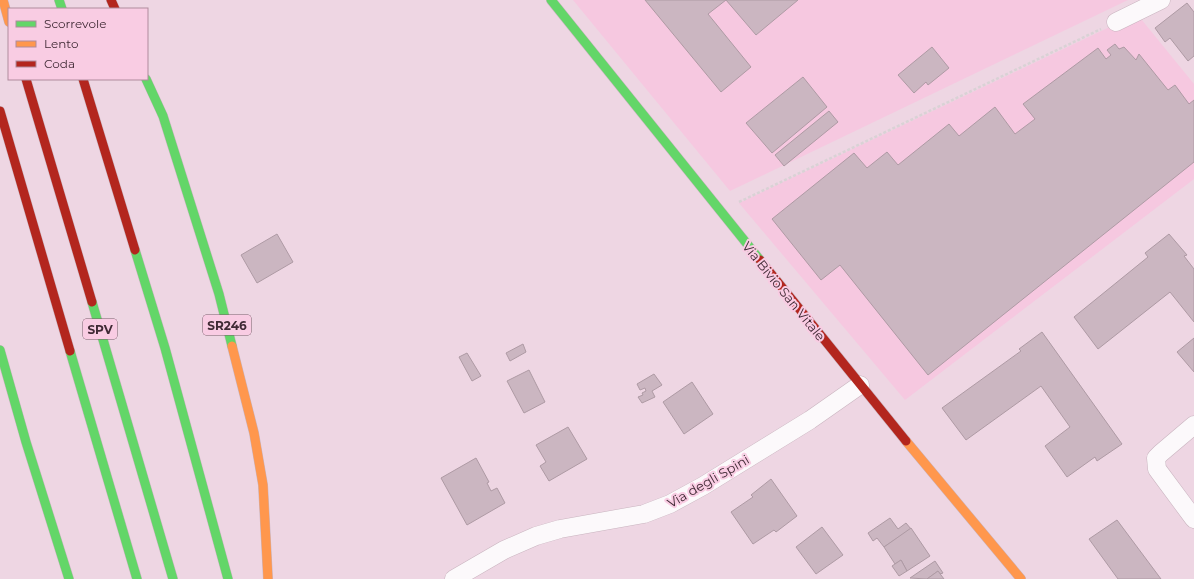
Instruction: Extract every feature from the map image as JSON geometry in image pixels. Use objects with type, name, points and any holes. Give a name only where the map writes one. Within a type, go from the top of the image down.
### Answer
[{"type":"main road","points":[[3,0],[8,18]]},
{"type":"main road","name":"Via Bivio San Vitale","points":[[551,0],[860,385],[1021,579]]},
{"type":"main road","name":"SPV","points":[[26,80],[173,579]]},
{"type":"main road","points":[[83,80],[165,348],[228,579]]},
{"type":"main road","name":"SR246","points":[[146,80],[163,116],[219,294],[254,433],[263,485],[268,579]]},
{"type":"main road","name":"SPV","points":[[0,111],[137,579]]},
{"type":"main road","points":[[0,350],[26,442],[69,579]]},
{"type":"street","points":[[1116,22],[1161,0]]},
{"type":"street","name":"Via degli Spini","points":[[454,579],[504,550],[536,536],[644,514],[670,504],[703,486],[810,420],[860,385]]},
{"type":"street","points":[[1194,426],[1161,452],[1156,458],[1157,469],[1194,519]]},
{"type":"path","points":[[721,211],[1116,22]]},
{"type":"shaded area","points":[[573,0],[1128,0],[730,191]]},
{"type":"shaded area","points":[[1137,14],[1194,84],[1194,179],[905,400],[739,203]]},
{"type":"building","points":[[645,0],[726,0],[708,14],[751,67],[721,92]]},
{"type":"building","points":[[726,0],[798,0],[756,35]]},
{"type":"building","points":[[1187,3],[1194,12],[1194,56],[1188,61],[1170,38],[1165,42],[1155,28]]},
{"type":"building","points":[[1115,44],[1119,49],[1124,47],[1136,60],[1139,54],[1168,90],[1175,85],[1189,104],[1194,100],[1194,162],[928,375],[840,265],[821,280],[772,219],[854,153],[867,168],[887,152],[898,165],[949,124],[959,136],[995,107],[1015,134],[1035,119],[1023,104],[1098,48],[1106,59],[1111,55],[1107,50]]},
{"type":"building","points":[[932,47],[949,68],[928,85],[926,82],[914,93],[898,75]]},
{"type":"building","points":[[803,77],[827,107],[772,153],[746,123]]},
{"type":"building","points":[[829,111],[838,122],[784,166],[775,155]]},
{"type":"building","points":[[277,234],[293,262],[257,283],[241,255]]},
{"type":"building","points":[[1169,234],[1187,255],[1184,256],[1194,269],[1194,322],[1170,292],[1098,349],[1074,317],[1148,257],[1145,253]]},
{"type":"building","points":[[1042,332],[1122,444],[1097,461],[1095,457],[1067,477],[1045,446],[1070,427],[1041,386],[966,440],[942,408],[1021,351],[1019,349]]},
{"type":"building","points":[[1194,338],[1194,372],[1177,352]]},
{"type":"building","points":[[523,344],[526,352],[510,361],[506,353]]},
{"type":"building","points":[[467,353],[481,376],[472,381],[459,357]]},
{"type":"building","points":[[529,370],[545,402],[524,413],[507,381]]},
{"type":"building","points":[[654,374],[662,385],[652,391],[655,397],[642,403],[638,397],[643,395],[642,393],[646,391],[645,388],[640,390],[637,384]]},
{"type":"building","points":[[692,382],[713,414],[684,434],[663,402]]},
{"type":"building","points":[[568,427],[587,459],[549,481],[540,466],[546,462],[536,445]]},
{"type":"building","points":[[476,458],[489,482],[487,483],[491,491],[497,488],[505,503],[467,525],[441,478]]},
{"type":"building","points":[[771,479],[797,516],[776,532],[774,530],[753,544],[731,512],[753,497],[751,495]]},
{"type":"building","points":[[890,518],[898,529],[906,523],[911,529],[884,547],[877,538],[873,541],[868,533]]},
{"type":"building","points":[[1117,520],[1161,579],[1118,579],[1089,539]]},
{"type":"building","points":[[822,527],[843,555],[816,574],[796,547]]},
{"type":"building","points":[[911,528],[930,556],[907,571],[901,560],[895,564],[884,547]]},
{"type":"building","points":[[901,560],[907,571],[899,576],[892,566]]},
{"type":"building","points":[[935,561],[943,573],[940,574],[938,571],[927,579],[910,578]]},
{"type":"building","points":[[938,571],[944,579],[927,579]]},
{"type":"traffic: fast","points":[[59,0],[62,8]]},
{"type":"traffic: fast","points":[[551,0],[760,260]]},
{"type":"traffic: fast","points":[[146,80],[163,116],[219,294],[232,346]]},
{"type":"traffic: fast","points":[[135,250],[165,348],[228,579]]},
{"type":"traffic: fast","points":[[92,302],[173,579]]},
{"type":"traffic: fast","points":[[0,350],[26,442],[69,579]]},
{"type":"traffic: fast","points":[[70,351],[137,579]]},
{"type":"traffic: slow","points":[[3,0],[8,18]]},
{"type":"traffic: slow","points":[[232,346],[254,433],[263,485],[268,579]]},
{"type":"traffic: slow","points":[[906,441],[1021,579]]},
{"type":"traffic: jam","points":[[111,0],[115,8]]},
{"type":"traffic: jam","points":[[26,80],[92,302]]},
{"type":"traffic: jam","points":[[83,80],[135,250]]},
{"type":"traffic: jam","points":[[0,111],[70,351]]},
{"type":"traffic: jam","points":[[760,260],[906,441]]}]
